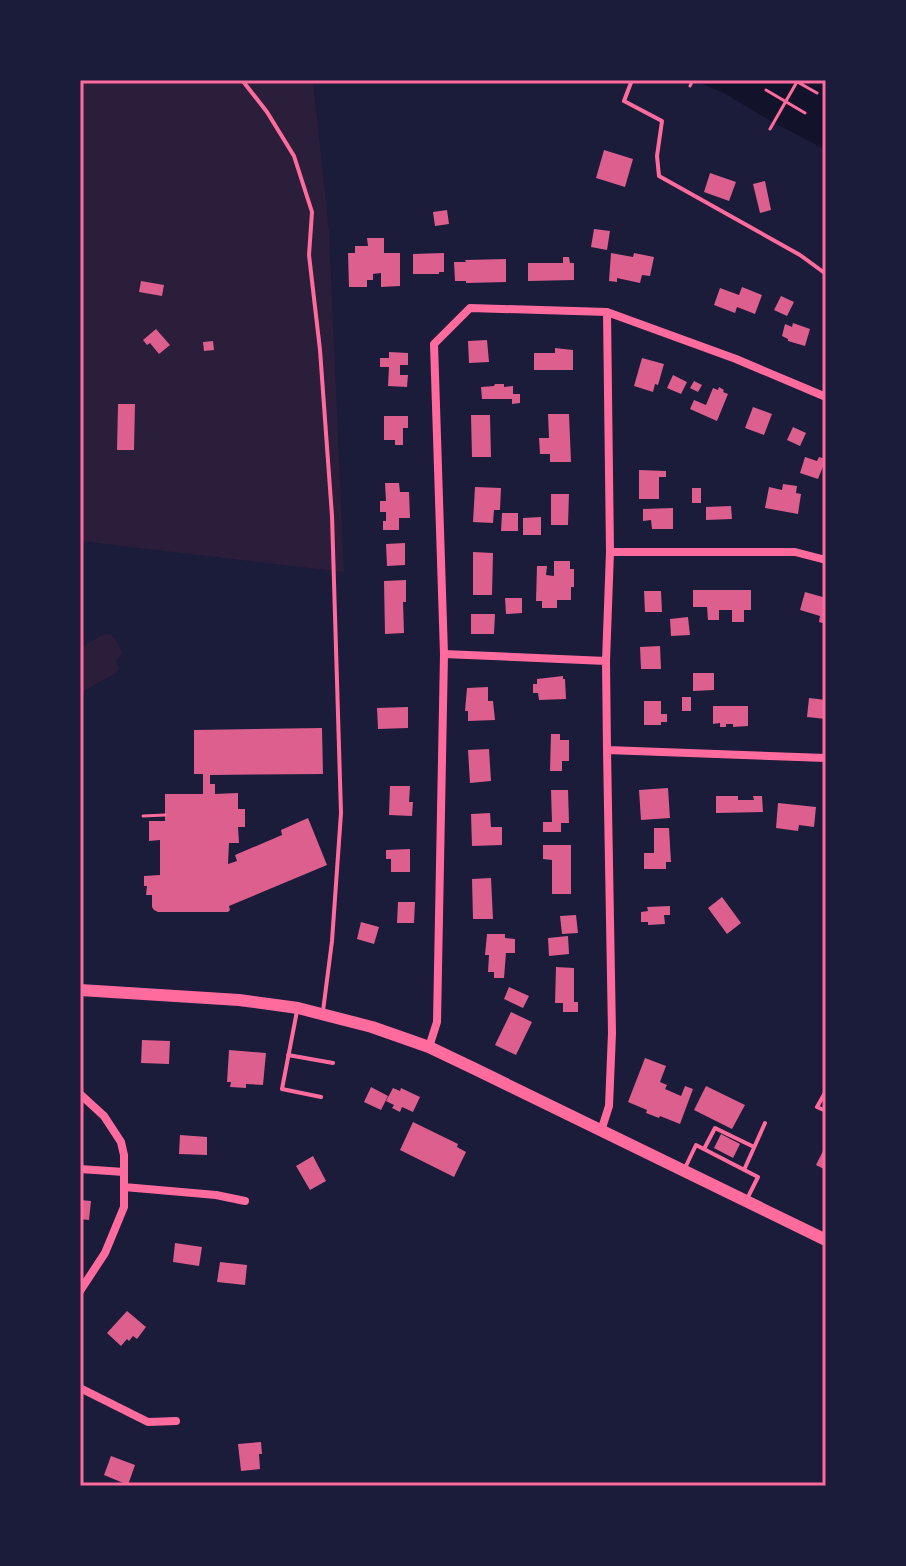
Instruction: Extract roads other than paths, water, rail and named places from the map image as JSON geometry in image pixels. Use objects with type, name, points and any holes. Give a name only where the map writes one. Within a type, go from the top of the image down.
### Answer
[{"type":"main road","points":[[80,990],[239,1000],[298,1008],[372,1027],[429,1047],[826,1240]]},
{"type":"street","points":[[429,1047],[437,1022],[444,654],[434,344],[470,308],[607,312],[736,359],[826,397]]},
{"type":"street","points":[[601,1131],[609,1106],[612,1033],[606,661],[610,552],[607,312]]},
{"type":"street","points":[[610,552],[795,552],[826,560]]},
{"type":"street","points":[[444,654],[606,661]]},
{"type":"street","points":[[607,750],[826,758]]},
{"type":"street","points":[[80,1094],[104,1116],[121,1142],[124,1155],[124,1207],[105,1253],[80,1291]]},
{"type":"street","points":[[80,1169],[124,1172]]},
{"type":"street","points":[[124,1187],[216,1195],[245,1201]]},
{"type":"street","points":[[80,1388],[148,1422],[176,1421]]},
{"type":"lane","points":[[242,80],[267,112],[294,156],[312,212],[309,255],[320,350],[332,516],[341,813],[332,941],[322,1013]]},
{"type":"lane","points":[[632,80],[624,101],[662,121],[657,156],[659,176],[800,255],[826,274]]},
{"type":"lane","points":[[298,1008],[282,1089],[321,1097]]},
{"type":"lane","points":[[288,1055],[333,1063]]},
{"type":"lane","points":[[826,1091],[817,1107],[826,1111]]},
{"type":"lane","points":[[744,1170],[765,1123]]},
{"type":"lane","points":[[704,1149],[715,1128],[754,1147]]},
{"type":"lane","points":[[683,1171],[696,1145],[758,1177],[746,1201]]}]
